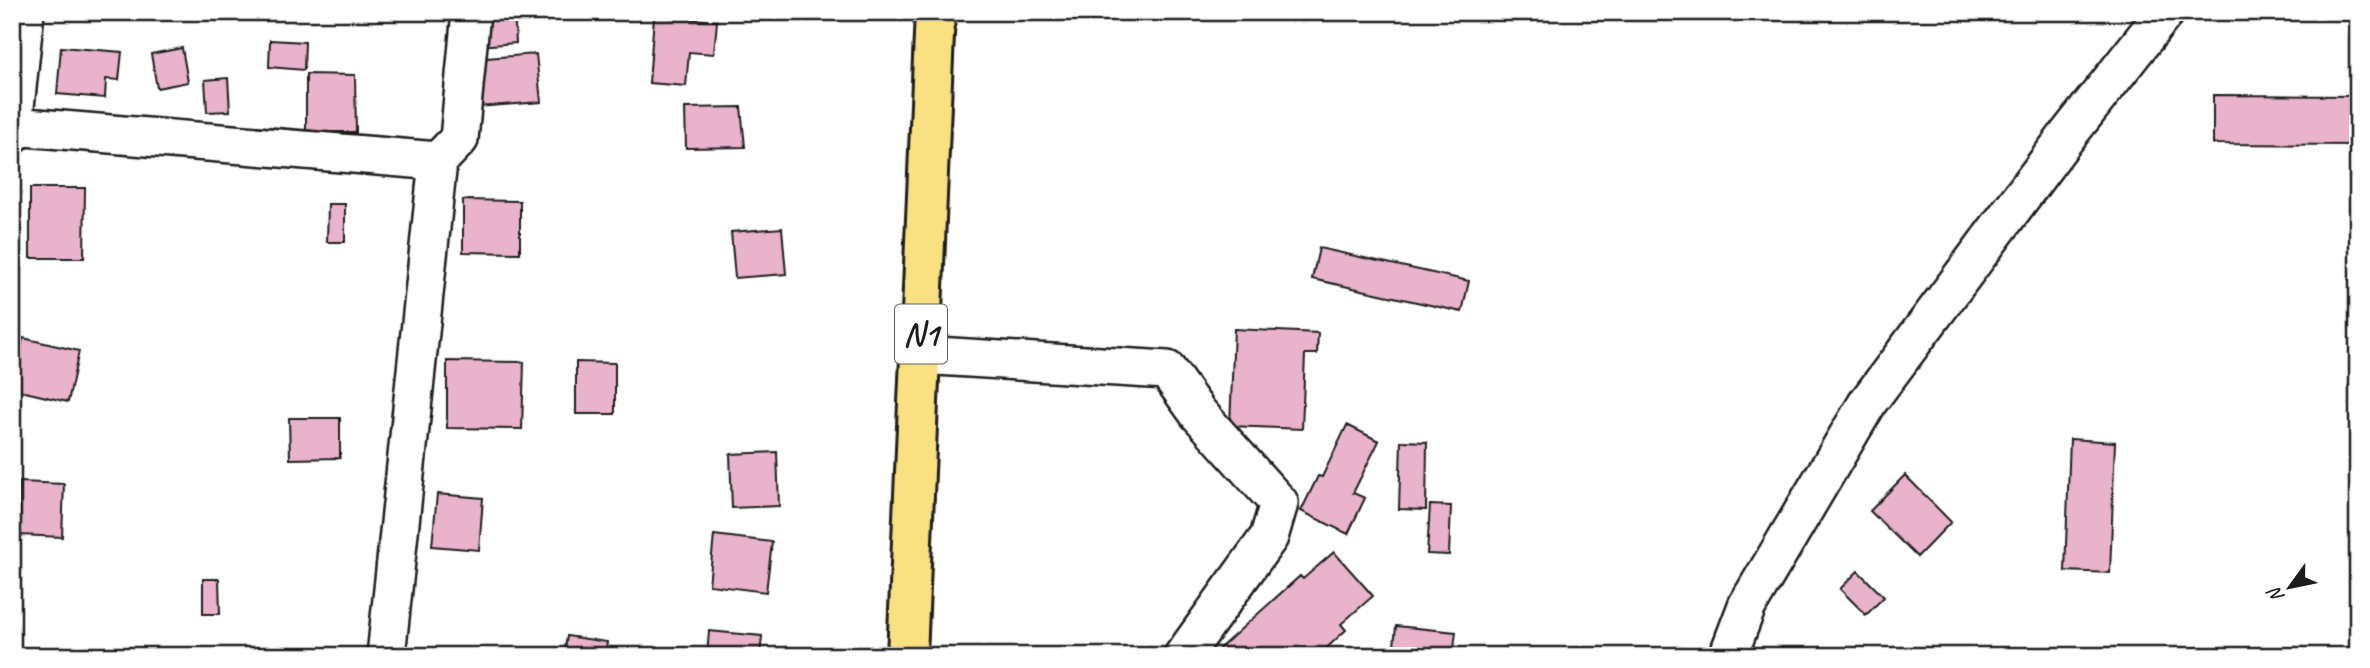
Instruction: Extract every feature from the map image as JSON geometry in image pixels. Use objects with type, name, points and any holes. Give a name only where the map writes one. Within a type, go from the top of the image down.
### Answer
[{"type":"highway","name":"N1","points":[[907,656],[935,12]]},
{"type":"street","points":[[25,12],[13,131],[438,161]]},
{"type":"street","points":[[386,656],[438,161],[459,139],[471,12]]},
{"type":"street","points":[[1728,656],[1746,606],[1868,402],[2064,140],[2165,12]]},
{"type":"street","points":[[920,355],[1167,370],[1198,413],[1279,503],[1269,537],[1183,656]]},
{"type":"building","points":[[514,12],[516,43],[479,46],[476,14]]},
{"type":"building","points":[[654,16],[717,21],[714,54],[689,52],[686,86],[649,83]]},
{"type":"building","points":[[270,40],[305,42],[304,70],[269,67]]},
{"type":"building","points":[[61,47],[122,52],[119,80],[106,79],[105,98],[57,94]]},
{"type":"building","points":[[182,48],[188,82],[157,88],[151,54]]},
{"type":"building","points":[[536,54],[541,102],[478,107],[474,59]]},
{"type":"building","points":[[306,74],[355,75],[356,132],[306,132]]},
{"type":"building","points":[[228,78],[230,111],[207,112],[205,80]]},
{"type":"building","points":[[2213,95],[2356,96],[2356,145],[2213,144]]},
{"type":"building","points":[[741,107],[745,147],[686,148],[685,108]]},
{"type":"building","points":[[30,188],[85,188],[84,258],[30,258]]},
{"type":"building","points":[[463,200],[520,201],[520,253],[463,252]]},
{"type":"building","points":[[328,204],[345,204],[345,242],[327,242]]},
{"type":"building","points":[[782,228],[786,274],[735,278],[731,232]]},
{"type":"building","points":[[1319,248],[1469,281],[1462,312],[1312,279]]},
{"type":"building","points":[[1234,329],[1318,333],[1317,354],[1305,354],[1302,429],[1230,426]]},
{"type":"building","points":[[23,338],[79,351],[68,402],[12,389]]},
{"type":"building","points":[[447,361],[524,362],[522,429],[447,428]]},
{"type":"building","points":[[576,362],[615,363],[615,414],[576,414]]},
{"type":"building","points":[[289,418],[340,418],[340,458],[290,459]]},
{"type":"building","points":[[1347,425],[1379,441],[1353,493],[1365,498],[1348,534],[1301,511],[1318,476],[1322,477]]},
{"type":"building","points":[[2070,439],[2115,442],[2110,573],[2065,571]]},
{"type":"building","points":[[1401,441],[1427,442],[1426,510],[1399,509]]},
{"type":"building","points":[[777,452],[779,506],[732,508],[730,454]]},
{"type":"building","points":[[1905,475],[1951,522],[1917,557],[1870,511]]},
{"type":"building","points":[[20,482],[64,484],[62,537],[19,535]]},
{"type":"building","points":[[437,494],[483,498],[479,550],[432,546]]},
{"type":"building","points":[[1430,505],[1451,506],[1449,555],[1427,554]]},
{"type":"building","points":[[714,535],[772,542],[766,592],[709,585]]},
{"type":"building","points":[[1334,552],[1373,596],[1341,624],[1346,630],[1318,656],[1211,656],[1300,576],[1303,579]]},
{"type":"building","points":[[1858,571],[1884,597],[1866,615],[1840,589]]},
{"type":"building","points":[[203,579],[219,579],[220,614],[203,614]]},
{"type":"building","points":[[1396,626],[1456,632],[1453,656],[1393,656]]},
{"type":"building","points":[[709,631],[762,636],[760,656],[707,656]]},
{"type":"building","points":[[567,636],[607,642],[605,656],[564,656]]}]
